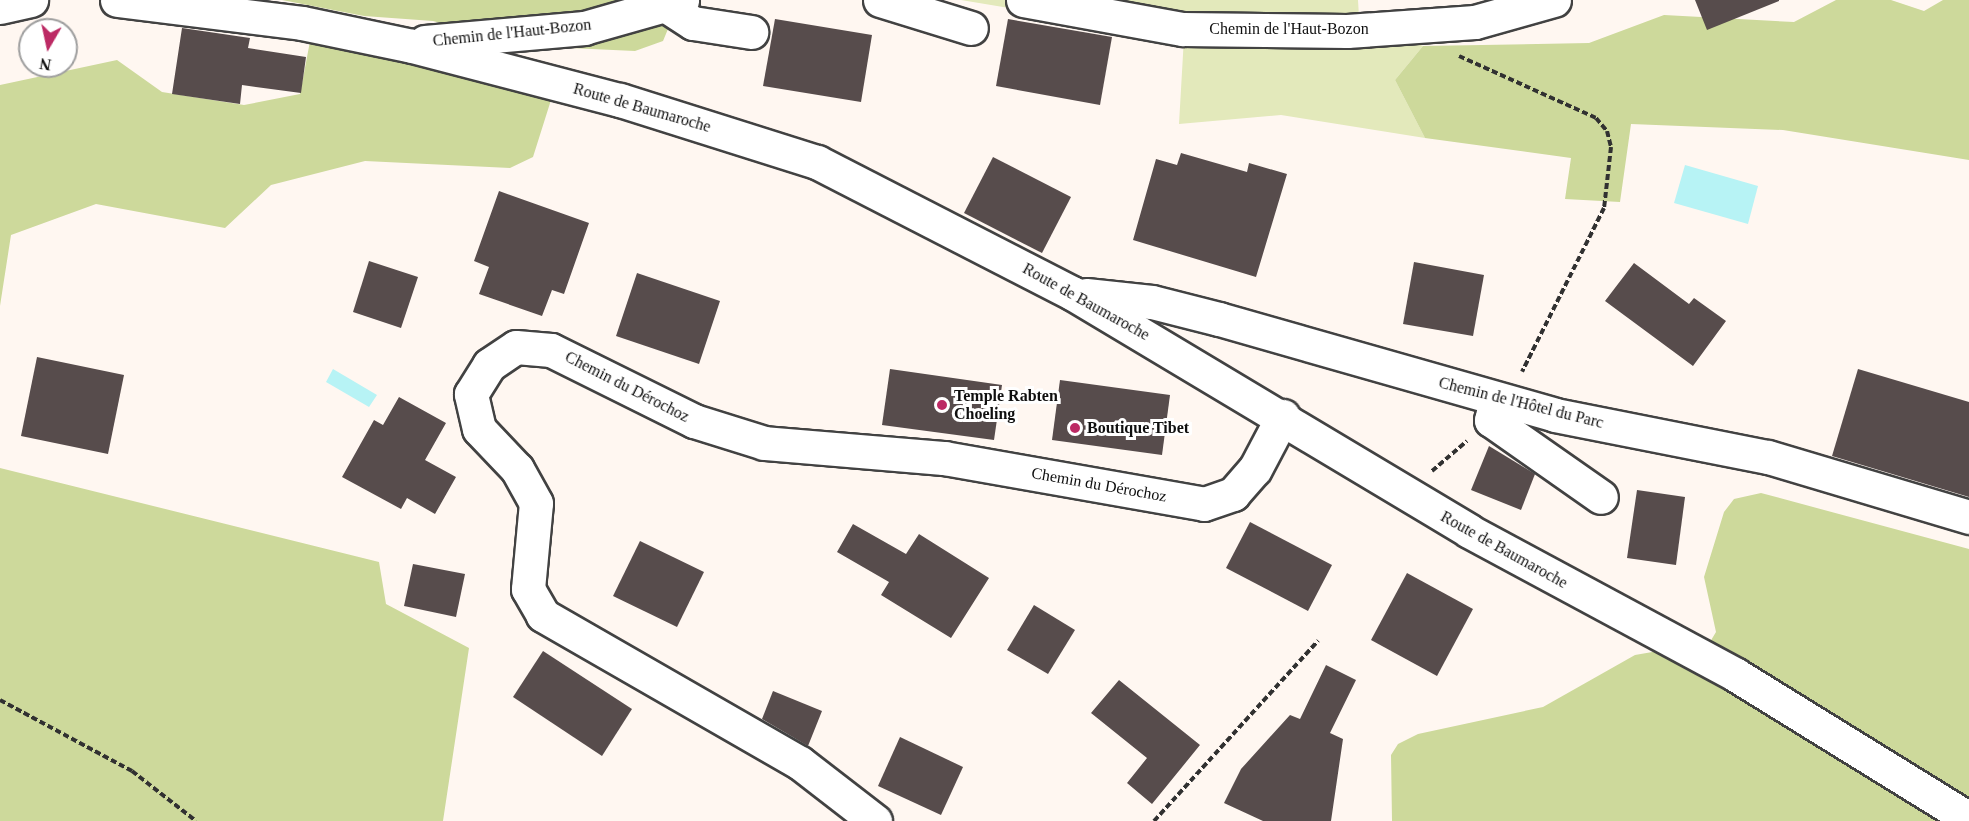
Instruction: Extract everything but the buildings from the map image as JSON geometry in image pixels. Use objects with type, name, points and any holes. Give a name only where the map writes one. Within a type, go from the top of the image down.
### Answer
[{"type":"street","points":[[0,7],[32,0]]},
{"type":"street","name":"Route de Baumaroche","points":[[117,0],[302,23],[412,46],[620,100],[817,162],[1072,293],[1283,416],[1469,531],[1736,675],[1969,819]]},
{"type":"street","points":[[880,0],[971,28]]},
{"type":"street","name":"Chemin de l'Haut-Bozon","points":[[1023,0],[1184,29],[1443,26],[1554,0]]},
{"type":"street","points":[[673,2],[693,22],[751,32]]},
{"type":"street","name":"Chemin de l'Haut-Bozon","points":[[412,46],[441,37],[584,28],[673,2]]},
{"type":"street","name":"Chemin de l'Hôtel du Parc","points":[[1072,293],[1152,302],[1219,319],[1501,401],[1768,457],[1969,517]]},
{"type":"street","name":"Chemin du Dérochoz","points":[[875,821],[800,763],[543,615],[528,589],[536,503],[517,469],[479,429],[471,394],[489,364],[516,347],[551,350],[693,421],[765,443],[944,458],[1204,504],[1233,494],[1255,469],[1283,416]]},
{"type":"street","points":[[1501,401],[1601,497]]},
{"type":"path","points":[[1426,476],[1501,401],[1604,208],[1611,147],[1607,130],[1596,118],[1464,59],[1452,50],[1443,26]]},
{"type":"path","points":[[1154,821],[1318,641]]},
{"type":"path","points":[[0,700],[132,771],[196,821]]},
{"type":"green space","points":[[282,0],[665,0],[668,29],[663,41],[635,51],[526,46],[433,21],[364,16]]},
{"type":"green space","points":[[961,0],[1358,0],[1359,17],[1423,46],[1395,80],[1425,138],[1281,115],[1179,124],[1184,37]]},
{"type":"green space","points":[[1836,0],[1891,0],[1924,11],[1943,0],[1969,0],[1969,160],[1783,130],[1631,124],[1620,202],[1565,199],[1571,158],[1425,138],[1395,80],[1423,46],[1589,43],[1664,15],[1794,22]]},
{"type":"green space","points":[[311,36],[551,100],[533,157],[510,168],[365,161],[271,185],[225,228],[96,204],[11,235],[0,306],[0,85],[33,78],[78,78],[78,68],[117,60],[162,92],[244,105],[300,94]]},
{"type":"green space","points":[[0,468],[379,562],[386,604],[469,648],[443,821],[0,821]]},
{"type":"green space","points":[[1761,493],[1969,549],[1969,821],[1392,821],[1391,755],[1398,744],[1418,734],[1543,707],[1635,655],[1710,642],[1716,632],[1704,577],[1724,512],[1734,499]]},
{"type":"water","points":[[1685,165],[1758,186],[1748,224],[1674,203]]},
{"type":"water","points":[[333,369],[377,395],[369,407],[326,382]]},
{"type":"place","name":"Temple Rabten Choeling","points":[[942,405]]},
{"type":"place","name":"Boutique Tibet","points":[[1075,428]]}]
